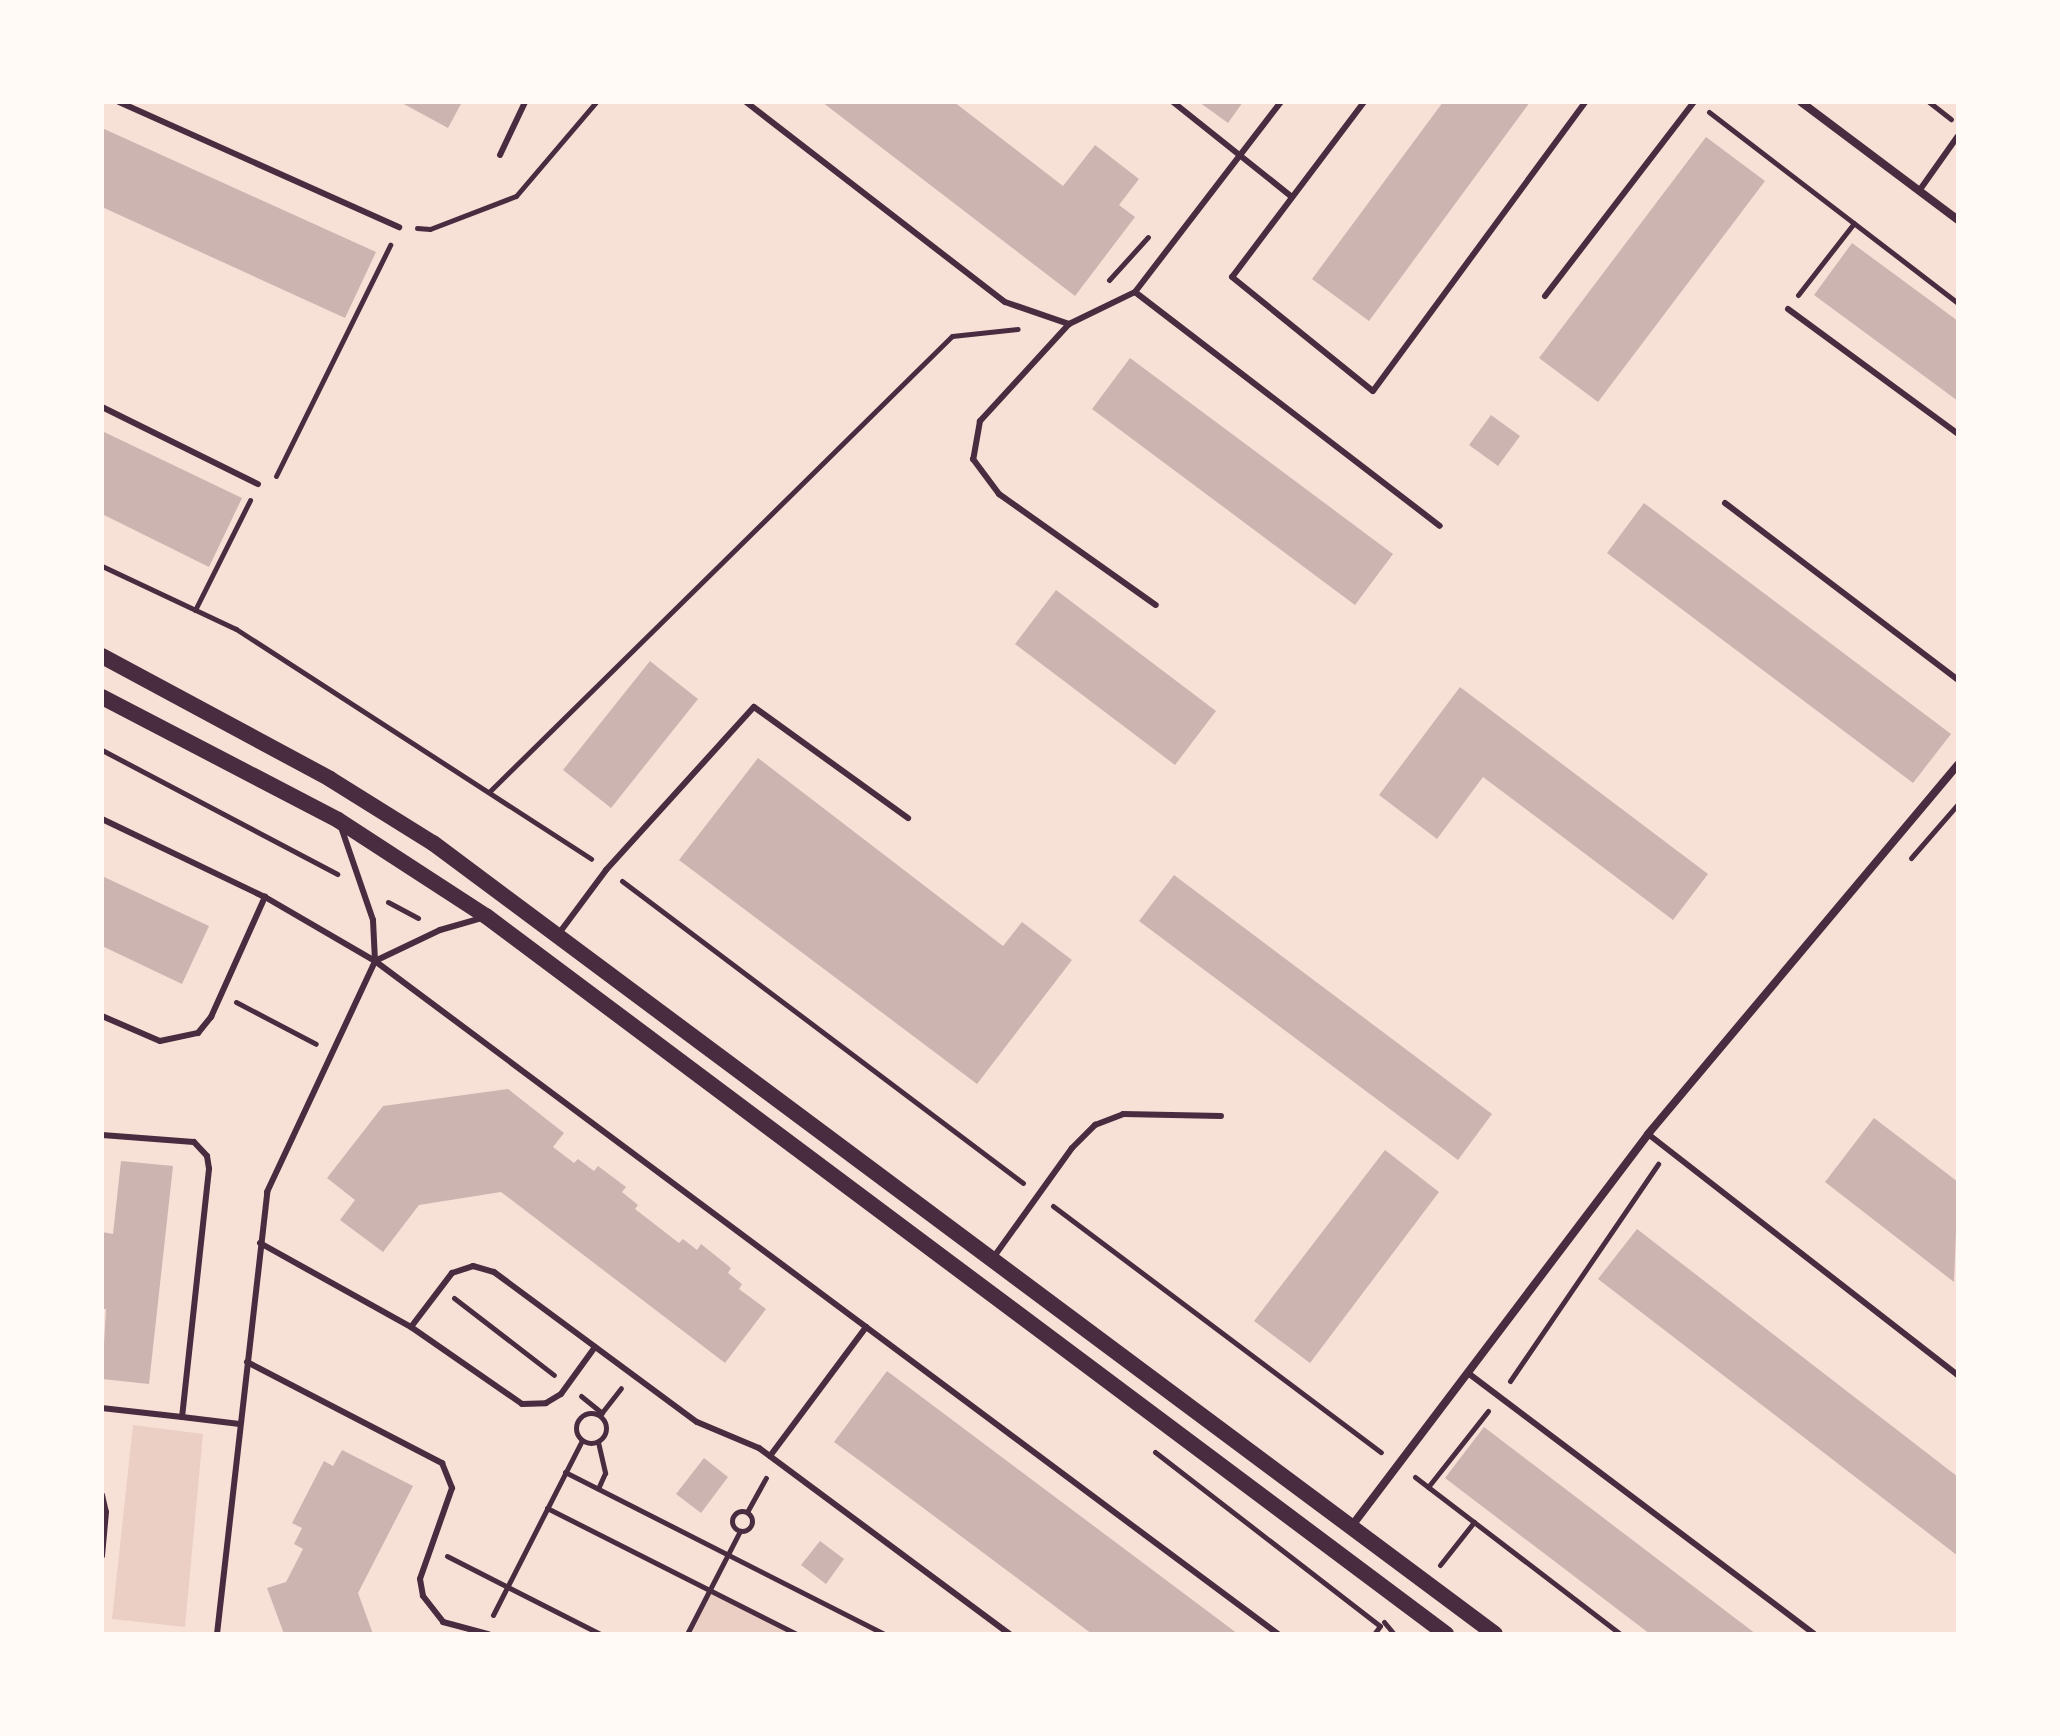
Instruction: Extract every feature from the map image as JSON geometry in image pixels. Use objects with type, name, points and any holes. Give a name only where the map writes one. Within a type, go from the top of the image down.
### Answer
[{"type":"main road","points":[[102,656],[352,793],[560,932],[1495,1634]]},
{"type":"main road","points":[[102,697],[338,820],[486,916],[1446,1634]]},
{"type":"main road","points":[[338,820],[352,793]]},
{"type":"main road","points":[[486,916],[503,892]]},
{"type":"main road","points":[[932,1249],[950,1224]]},
{"type":"main road","points":[[976,1283],[993,1258]]},
{"type":"main road","points":[[1335,1550],[1351,1527]]},
{"type":"street","points":[[1801,102],[1958,220]]},
{"type":"street","points":[[1351,1527],[1648,1134],[1958,764]]},
{"type":"lane","points":[[119,102],[399,227]]},
{"type":"lane","points":[[500,155],[525,102]]},
{"type":"lane","points":[[746,102],[1005,302],[1069,324]]},
{"type":"lane","points":[[1173,102],[1292,197]]},
{"type":"lane","points":[[1156,605],[999,494],[973,459],[980,421],[1069,324],[1135,292],[1281,102]]},
{"type":"lane","points":[[1364,102],[1232,277],[1373,391],[1585,102]]},
{"type":"lane","points":[[1545,296],[1695,102]]},
{"type":"lane","points":[[1919,191],[1958,136]]},
{"type":"lane","points":[[1135,292],[1440,526]]},
{"type":"lane","points":[[1788,309],[1958,434]]},
{"type":"lane","points":[[102,407],[258,484]]},
{"type":"lane","points":[[1725,503],[1958,680]]},
{"type":"lane","points":[[560,932],[606,870],[754,707],[908,818]]},
{"type":"lane","points":[[102,819],[265,897],[375,961],[1278,1634]]},
{"type":"lane","points":[[217,1634],[260,1243],[271,1179],[375,961],[364,889],[338,820]]},
{"type":"lane","points":[[102,1016],[160,1041],[185,1039],[211,1017],[265,897]]},
{"type":"lane","points":[[375,961],[440,930],[486,916]]},
{"type":"lane","points":[[993,1258],[1038,1194],[1095,1125],[1123,1114],[1221,1116]]},
{"type":"lane","points":[[1648,1134],[1958,1375]]},
{"type":"lane","points":[[102,1135],[184,1139],[207,1156],[182,1417]]},
{"type":"lane","points":[[260,1243],[411,1327],[522,1404],[546,1403],[567,1386],[595,1347]]},
{"type":"lane","points":[[411,1327],[452,1273],[482,1267],[697,1422],[773,1458],[1009,1634]]},
{"type":"lane","points":[[773,1458],[866,1327]]},
{"type":"lane","points":[[247,1362],[442,1463],[452,1488],[420,1579],[423,1596],[443,1622],[463,1633],[486,1634]]},
{"type":"lane","points":[[1468,1373],[1814,1634]]},
{"type":"lane","points":[[102,1408],[240,1424]]},
{"type":"lane","points":[[102,1495],[106,1512],[102,1556]]},
{"type":"path","points":[[195,610],[258,484],[275,478],[399,227],[430,229],[516,196],[596,102]]},
{"type":"path","points":[[1695,102],[1958,303]]},
{"type":"path","points":[[1929,102],[1958,125]]},
{"type":"path","points":[[1788,309],[1854,223]]},
{"type":"path","points":[[1099,291],[1158,226]]},
{"type":"path","points":[[490,791],[952,336],[1025,328]]},
{"type":"path","points":[[102,566],[236,629],[588,857]]},
{"type":"path","points":[[102,750],[440,930]]},
{"type":"path","points":[[619,879],[1620,1634]]},
{"type":"path","points":[[221,995],[331,1052]]},
{"type":"path","points":[[441,1288],[600,1414],[606,1432],[598,1442]]},
{"type":"path","points":[[600,1414],[632,1374]]},
{"type":"path","points":[[598,1442],[582,1440],[576,1433],[578,1419],[591,1413],[600,1414]]},
{"type":"path","points":[[486,1634],[582,1440]]},
{"type":"path","points":[[598,1442],[605,1473],[598,1489]]},
{"type":"path","points":[[687,1634],[740,1531],[752,1525],[747,1512],[773,1458]]},
{"type":"path","points":[[565,1472],[884,1634]]},
{"type":"path","points":[[547,1508],[796,1634]]},
{"type":"path","points":[[740,1531],[732,1519],[740,1511],[747,1512]]},
{"type":"path","points":[[1438,1569],[1474,1522]]},
{"type":"path","points":[[432,1549],[600,1634]]},
{"type":"path","points":[[1374,1634],[1381,1625],[1394,1634]]},
{"type":"shaded area","points":[[133,1425],[203,1434],[185,1627],[112,1619]]},
{"type":"shaded area","points":[[711,1593],[791,1634],[690,1634]]},
{"type":"building","points":[[400,102],[462,102],[448,128]]},
{"type":"building","points":[[822,102],[954,102],[1063,186],[1095,145],[1139,179],[1119,205],[1135,217],[1075,296]]},
{"type":"building","points":[[1199,102],[1243,102],[1228,123]]},
{"type":"building","points":[[1443,102],[1530,102],[1369,321],[1312,279]]},
{"type":"building","points":[[102,128],[376,252],[345,318],[102,207]]},
{"type":"building","points":[[1706,137],[1765,181],[1598,402],[1539,358]]},
{"type":"building","points":[[1852,243],[1958,321],[1958,401],[1814,295]]},
{"type":"building","points":[[1130,358],[1393,554],[1355,605],[1092,409]]},
{"type":"building","points":[[1491,415],[1520,436],[1498,466],[1469,445]]},
{"type":"building","points":[[102,431],[242,498],[209,567],[102,514]]},
{"type":"building","points":[[1644,503],[1951,734],[1913,783],[1607,553]]},
{"type":"building","points":[[1056,590],[1216,711],[1175,765],[1015,644]]},
{"type":"building","points":[[650,661],[698,699],[611,808],[563,770]]},
{"type":"building","points":[[1460,687],[1708,874],[1673,920],[1483,777],[1437,839],[1379,795]]},
{"type":"building","points":[[758,758],[1003,946],[1022,922],[1072,960],[977,1084],[679,860]]},
{"type":"building","points":[[1174,875],[1492,1114],[1458,1160],[1139,921]]},
{"type":"building","points":[[102,876],[209,926],[182,984],[102,946]]},
{"type":"building","points":[[508,1089],[564,1133],[553,1147],[574,1163],[578,1159],[594,1171],[598,1166],[626,1187],[622,1192],[638,1205],[635,1209],[679,1243],[683,1239],[697,1250],[701,1244],[731,1268],[728,1273],[742,1284],[739,1289],[766,1309],[725,1363],[501,1192],[419,1205],[383,1252],[340,1220],[355,1200],[327,1178],[383,1106]]},
{"type":"building","points":[[1874,1118],[1958,1182],[1954,1282],[1825,1182]]},
{"type":"building","points":[[1385,1150],[1439,1192],[1310,1363],[1254,1321]]},
{"type":"building","points":[[121,1161],[173,1166],[149,1384],[102,1379],[106,1309],[102,1309],[102,1232],[113,1234]]},
{"type":"building","points":[[1637,1229],[1958,1477],[1958,1556],[1598,1279]]},
{"type":"building","points":[[887,1371],[1238,1634],[1092,1634],[834,1442]]},
{"type":"building","points":[[1484,1427],[1756,1634],[1650,1634],[1445,1478]]},
{"type":"building","points":[[342,1450],[413,1486],[358,1593],[373,1634],[284,1634],[267,1588],[286,1582],[303,1549],[294,1544],[302,1528],[292,1523],[324,1461],[333,1466]]},
{"type":"building","points":[[704,1458],[728,1477],[701,1513],[676,1494]]},
{"type":"building","points":[[820,1541],[844,1559],[826,1584],[801,1565]]}]
